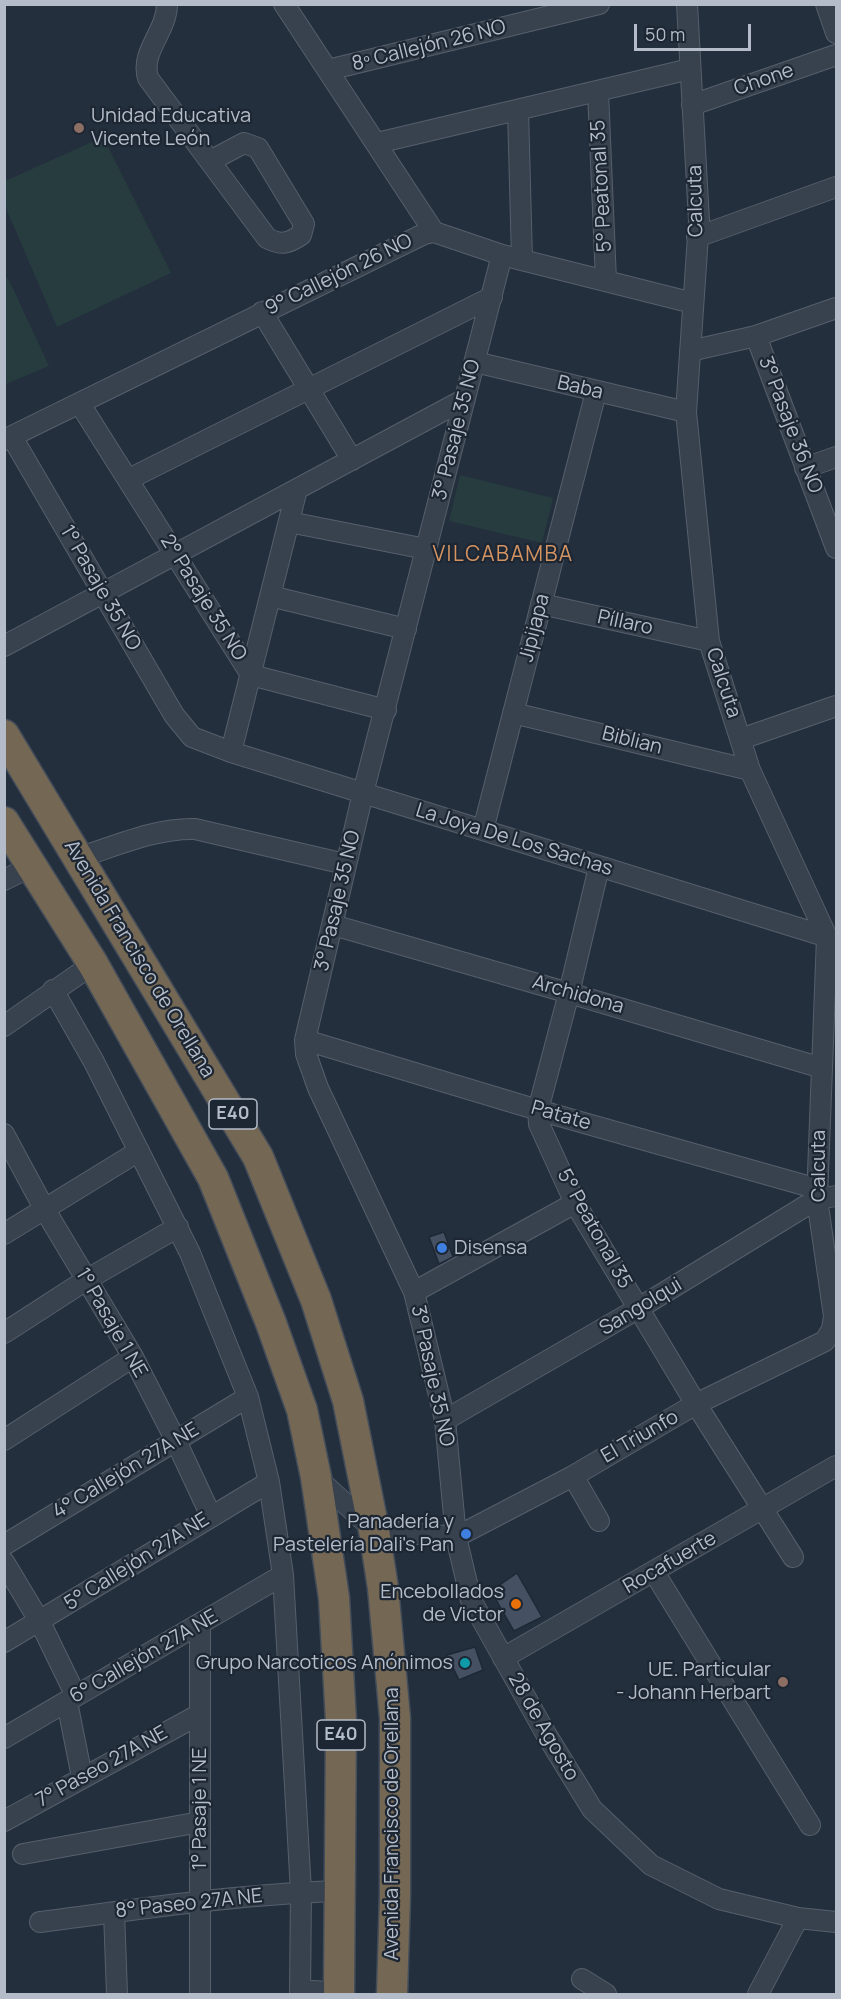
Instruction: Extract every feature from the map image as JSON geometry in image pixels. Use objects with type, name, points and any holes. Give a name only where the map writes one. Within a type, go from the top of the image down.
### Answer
[{"type":"highway","name":"Avenida Francisco de Orellana","points":[[4,735],[258,1156],[316,1300],[348,1401],[374,1530],[383,1588],[395,1718],[395,1895],[392,1995]]},
{"type":"highway","name":"E40","points":[[4,822],[93,964],[213,1178],[271,1323],[302,1410],[316,1477],[334,1598],[341,1721],[339,1994]]},
{"type":"street","points":[[167,4],[164,22],[151,48],[145,69],[148,78],[267,238],[281,244],[302,236],[304,224],[258,148],[244,143],[210,161]]},
{"type":"street","points":[[284,4],[434,232]]},
{"type":"street","name":"8º Callejón 26 NO","points":[[328,70],[599,4]]},
{"type":"street","name":"Calcuta","points":[[687,4],[699,221],[686,412],[710,641],[750,770],[832,939],[822,1068],[828,1123],[817,1194],[834,1316],[832,1329],[825,1341]]},
{"type":"street","points":[[826,4],[837,33]]},
{"type":"street","name":"Chone","points":[[692,105],[837,56]]},
{"type":"street","points":[[377,143],[690,69]]},
{"type":"street","name":"5° Peatonal 35","points":[[598,91],[606,281]]},
{"type":"street","name":"3° Pasaje 35 NO","points":[[456,1537],[445,1420],[414,1292],[318,1088],[306,1054],[305,1040],[333,925],[345,864],[465,399],[492,297],[512,257],[518,110]]},
{"type":"street","points":[[697,237],[837,187]]},
{"type":"street","name":"9° Callejón 26 NO","points":[[8,439],[262,312],[424,234],[434,232],[512,257],[693,303]]},
{"type":"street","points":[[129,479],[492,297]]},
{"type":"street","points":[[690,351],[756,336],[837,308]]},
{"type":"street","points":[[262,312],[352,460]]},
{"type":"street","name":"3° Pasaje 36 NO","points":[[756,336],[837,548]]},
{"type":"street","name":"Baba","points":[[475,362],[686,412]]},
{"type":"street","name":"Jipijapa","points":[[483,830],[596,392]]},
{"type":"street","points":[[4,646],[465,399]]},
{"type":"street","name":"2° Pasaje 35 NO","points":[[80,404],[251,675],[386,710]]},
{"type":"street","name":"1° Pasaje 35 NO","points":[[8,439],[103,592],[174,715],[192,737]]},
{"type":"street","points":[[805,468],[837,457]]},
{"type":"street","points":[[231,752],[297,489]]},
{"type":"street","points":[[289,522],[426,549]]},
{"type":"street","points":[[270,596],[406,628]]},
{"type":"street","name":"Píllaro","points":[[541,604],[710,641]]},
{"type":"street","points":[[741,739],[837,706]]},
{"type":"street","name":"Biblian","points":[[513,713],[750,770]]},
{"type":"street","name":"La Joya De Los Sachas","points":[[192,737],[231,752],[832,939]]},
{"type":"street","points":[[78,858],[159,832],[195,829],[345,864]]},
{"type":"street","points":[[4,880],[32,866]]},
{"type":"street","name":"5° Peatonal 35","points":[[599,867],[538,1110],[539,1124],[575,1203],[696,1404],[793,1557]]},
{"type":"street","name":"Archidona","points":[[333,925],[822,1068]]},
{"type":"street","points":[[4,1026],[93,964]]},
{"type":"street","points":[[53,990],[94,1062],[178,1227],[248,1397],[269,1482],[283,1575],[301,1892],[300,1993],[339,1994]]},
{"type":"street","name":"Patate","points":[[305,1040],[817,1194]]},
{"type":"street","name":"1° Pasaje 1 NE","points":[[5,1134],[45,1210],[133,1357],[211,1516]]},
{"type":"street","points":[[4,1234],[139,1151]]},
{"type":"street","name":"Sangolqui","points":[[445,1420],[639,1308],[817,1194],[837,1196]]},
{"type":"street","points":[[414,1292],[575,1203]]},
{"type":"street","points":[[4,1332],[86,1280],[178,1227]]},
{"type":"street","name":"El Triunfo","points":[[456,1537],[573,1476],[696,1404],[825,1341]]},
{"type":"street","points":[[4,1440],[133,1357]]},
{"type":"street","name":"4° Callejón 27A NE","points":[[4,1545],[248,1397]]},
{"type":"street","name":"Rocafuerte","points":[[503,1658],[837,1466]]},
{"type":"street","points":[[573,1476],[599,1521]]},
{"type":"street","points":[[316,1477],[374,1530],[456,1537]]},
{"type":"street","name":"5° Callejón 27A NE","points":[[4,1642],[269,1482]]},
{"type":"street","name":"28 de Agosto","points":[[456,1537],[471,1600],[592,1809],[651,1865],[719,1899],[798,1918],[837,1922]]},
{"type":"street","points":[[4,1562],[40,1622],[71,1699],[82,1777]]},
{"type":"street","points":[[654,1572],[810,1825]]},
{"type":"street","name":"6° Callejón 27A NE","points":[[4,1738],[283,1575]]},
{"type":"street","name":"1° Pasaje 1 NE","points":[[200,1624],[200,1995]]},
{"type":"street","name":"7° Paseo 27A NE","points":[[4,1821],[200,1714]]},
{"type":"street","points":[[23,1854],[200,1822]]},
{"type":"street","name":"8° Paseo 27A NE","points":[[40,1922],[199,1900],[301,1892],[339,1892]]},
{"type":"street","points":[[114,1912],[117,1995]]},
{"type":"street","points":[[758,1995],[798,1918]]},
{"type":"street","points":[[582,1979],[606,1995]]},
{"type":"green space","points":[[103,137],[171,273],[57,327],[5,206],[5,181]]},
{"type":"green space","points":[[8,278],[49,366],[6,384],[4,380],[4,279]]},
{"type":"green space","points":[[460,475],[553,498],[542,543],[449,521]]},
{"type":"building","name":"Disensa","points":[[444,1232],[453,1257],[439,1264],[429,1237]]},
{"type":"building","name":"Encebollados de Victor","points":[[517,1573],[542,1617],[514,1631],[491,1591]]},
{"type":"building","name":"Grupo Narcoticos Anónimos","points":[[475,1647],[483,1670],[459,1680],[447,1655]]},
{"type":"place","name":"Unidad Educativa Vicente León","points":[[79,128]]},
{"type":"place","name":"Disensa","points":[[442,1248]]},
{"type":"place","name":"Panadería y Pastelería Dali's Pan","points":[[466,1534]]},
{"type":"place","name":"Encebollados de Victor","points":[[516,1604]]},
{"type":"place","name":"Grupo Narcoticos Anónimos","points":[[465,1663]]},
{"type":"place","name":"UE. Particular - Johann Herbart","points":[[783,1682]]},
{"type":"district","name":"VILCABAMBA","points":[[503,555]]}]
